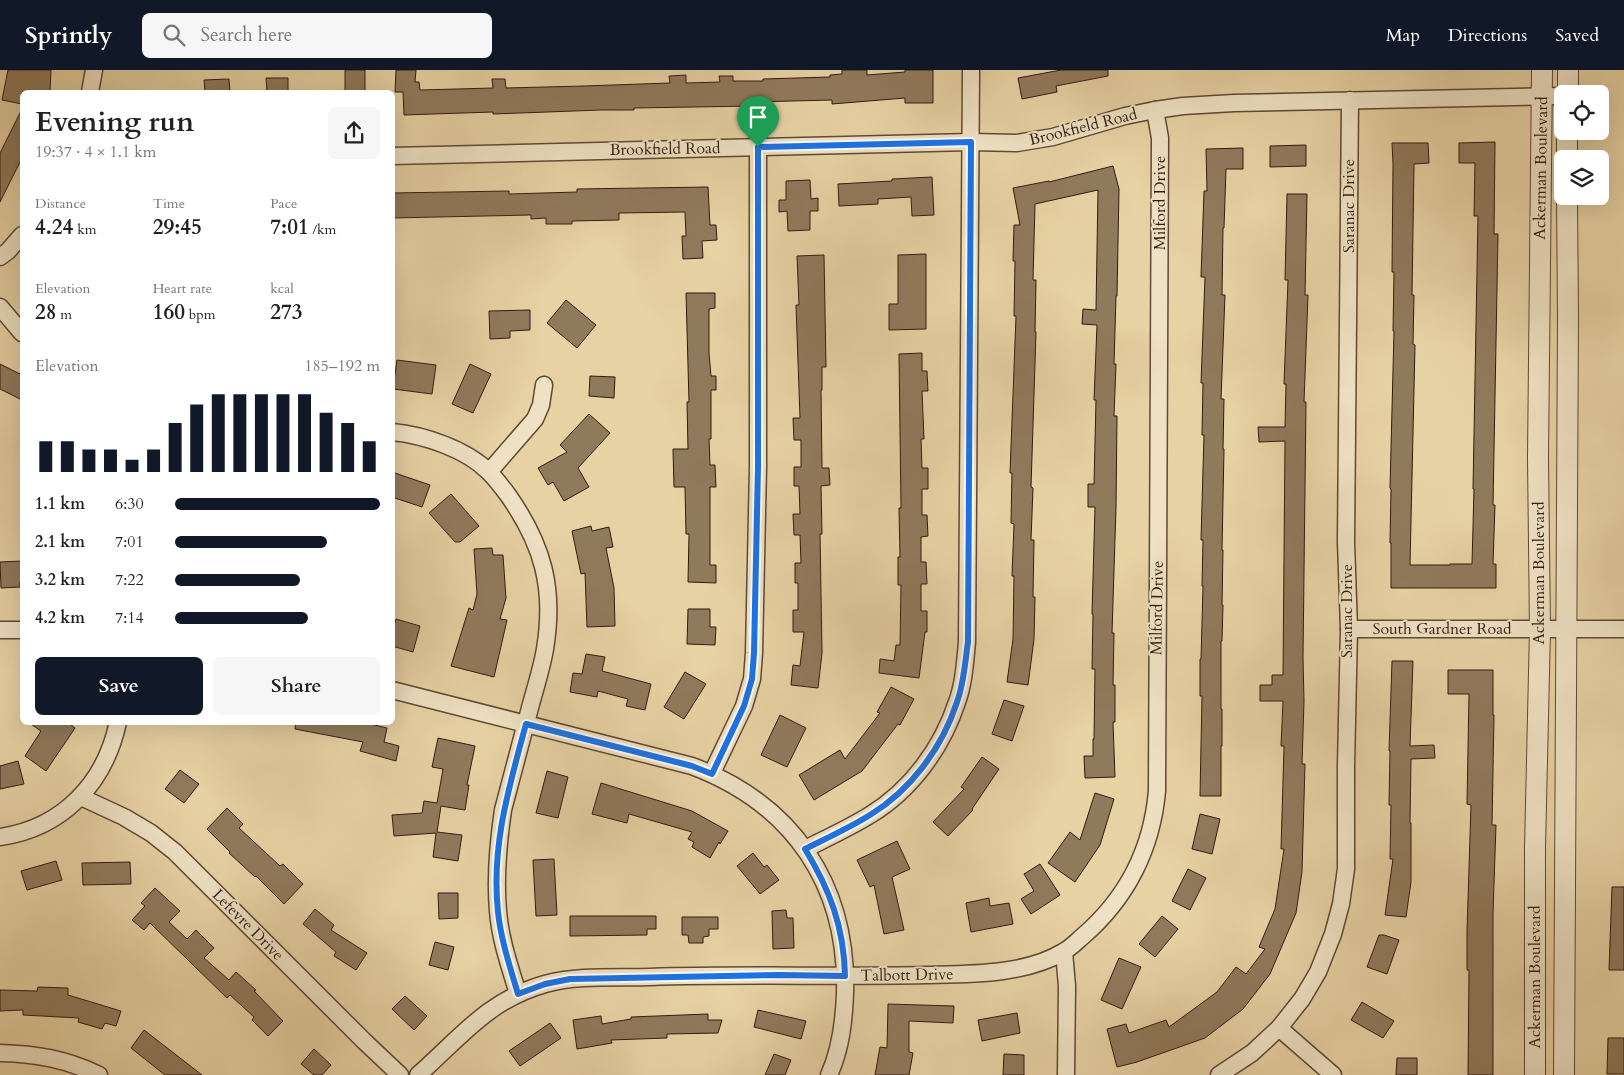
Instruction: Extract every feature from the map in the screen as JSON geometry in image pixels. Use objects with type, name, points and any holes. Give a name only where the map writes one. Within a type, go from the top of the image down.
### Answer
[{"type":"street","points":[[90,90],[94,70]]},
{"type":"street","points":[[805,849],[870,815],[891,800],[912,780],[932,756],[946,731],[958,701],[964,674],[968,642],[971,70]]},
{"type":"street","name":"Ackerman Boulevard","points":[[1535,1075],[1535,848],[1540,630],[1538,458],[1542,70]]},
{"type":"street","name":"Ackerman Boulevard","points":[[1568,70],[1568,85]]},
{"type":"street","name":"Brookfield Road","points":[[395,156],[971,142],[1016,143],[1053,137],[1124,116],[1183,106],[1554,96]]},
{"type":"street","name":"Saranac Drive","points":[[1219,1075],[1252,1053],[1279,1028],[1302,999],[1318,972],[1333,934],[1341,904],[1346,869],[1349,629],[1346,542],[1350,100]]},
{"type":"street","name":"Milford Drive","points":[[1064,952],[1092,928],[1115,903],[1128,884],[1142,855],[1151,829],[1156,801],[1160,138],[1155,110]]},
{"type":"street","points":[[712,774],[744,706],[752,679],[754,653],[758,467],[758,147]]},
{"type":"street","name":"Ackerman Boulevard","points":[[1564,1075],[1567,205]]},
{"type":"street","points":[[0,257],[8,251],[20,236]]},
{"type":"street","points":[[0,307],[20,331]]},
{"type":"street","points":[[489,472],[535,419],[541,405],[544,385]]},
{"type":"street","points":[[395,432],[431,440],[453,449],[480,464],[489,472],[521,514],[536,542],[544,568],[548,596],[545,651],[503,810],[496,875],[498,912],[518,994]]},
{"type":"street","name":"South Gardner Road","points":[[1349,629],[1624,629]]},
{"type":"street","points":[[0,630],[20,630]]},
{"type":"street","points":[[395,691],[692,766],[738,787],[759,801],[782,821],[805,849],[821,875],[832,901],[841,933],[845,976],[844,1018],[839,1046],[830,1075]]},
{"type":"street","points":[[0,837],[24,831],[46,822],[69,807],[80,797],[89,788],[105,760],[117,725]]},
{"type":"street","name":"Lefevre Drive","points":[[80,797],[124,817],[151,833],[175,852],[400,1075]]},
{"type":"street","points":[[1064,952],[1067,986],[1066,1075]]},
{"type":"street","name":"Talbott Drive","points":[[418,1075],[476,1020],[494,1007],[518,994],[545,984],[570,979],[740,975],[967,974],[1017,968],[1041,962],[1064,952]]},
{"type":"street","points":[[1279,1028],[1333,1075]]},
{"type":"street","points":[[0,1053],[52,1057],[80,1066],[99,1075]]},
{"type":"building","points":[[8,70],[51,70],[50,90],[20,90],[20,104],[2,100]]},
{"type":"building","points":[[345,70],[365,70],[365,90],[345,90]]},
{"type":"building","points":[[396,70],[416,70],[415,82],[419,82],[420,90],[493,88],[492,79],[505,79],[506,88],[670,83],[669,76],[686,75],[686,83],[720,82],[719,76],[733,76],[733,81],[763,81],[763,79],[830,77],[830,75],[842,74],[842,70],[867,70],[867,75],[905,72],[905,70],[933,70],[933,103],[905,103],[905,98],[832,104],[832,100],[752,102],[753,106],[404,115],[403,92],[395,92]]},
{"type":"building","points":[[1061,70],[1108,70],[1108,76],[1056,86],[1057,92],[1022,99],[1018,78]]},
{"type":"building","points":[[266,78],[288,78],[288,90],[267,90]]},
{"type":"building","points":[[229,79],[230,90],[205,90],[204,80]]},
{"type":"building","points":[[20,113],[20,162],[0,202],[0,153]]},
{"type":"building","points":[[1495,142],[1494,234],[1498,234],[1493,564],[1496,564],[1496,588],[1391,588],[1390,488],[1394,331],[1392,143],[1428,143],[1429,163],[1414,164],[1412,295],[1414,295],[1413,344],[1415,345],[1410,565],[1450,565],[1472,564],[1474,489],[1478,216],[1474,216],[1475,163],[1459,163],[1459,143]]},
{"type":"building","points":[[1306,145],[1306,166],[1270,167],[1270,146]]},
{"type":"building","points":[[1243,148],[1243,169],[1226,169],[1223,228],[1222,295],[1225,295],[1221,399],[1224,399],[1224,449],[1221,796],[1200,796],[1202,696],[1200,696],[1200,659],[1203,586],[1203,540],[1201,540],[1204,435],[1202,435],[1203,383],[1201,383],[1205,277],[1201,277],[1204,191],[1207,191],[1206,149]]},
{"type":"building","points":[[1113,166],[1119,189],[1114,364],[1116,364],[1114,416],[1117,416],[1112,633],[1114,633],[1113,685],[1115,685],[1115,722],[1113,722],[1115,777],[1085,778],[1084,756],[1093,756],[1094,739],[1095,669],[1092,669],[1092,614],[1095,507],[1088,507],[1088,484],[1094,484],[1096,400],[1094,400],[1097,325],[1082,324],[1083,309],[1096,310],[1098,190],[1035,204],[1033,280],[1036,280],[1036,332],[1031,540],[1034,540],[1033,597],[1035,597],[1034,639],[1028,685],[1007,682],[1013,639],[1014,576],[1012,576],[1014,524],[1011,523],[1012,473],[1010,473],[1016,316],[1014,316],[1014,225],[1020,225],[1013,188],[1049,182]]},
{"type":"building","points":[[932,177],[934,215],[912,216],[911,197],[878,199],[878,204],[839,206],[838,184]]},
{"type":"building","points":[[810,180],[811,199],[818,198],[818,211],[810,211],[810,230],[788,231],[787,211],[779,212],[779,200],[786,200],[786,181]]},
{"type":"building","points":[[708,187],[710,225],[716,225],[717,240],[702,241],[703,258],[683,259],[682,236],[686,236],[685,212],[619,213],[619,220],[572,221],[572,224],[546,224],[546,218],[531,219],[531,215],[395,218],[395,193],[509,191],[509,194],[577,192],[577,189]]},
{"type":"building","points":[[1287,194],[1307,194],[1305,295],[1308,295],[1304,402],[1306,402],[1302,764],[1305,764],[1302,872],[1296,913],[1270,974],[1243,1009],[1205,1038],[1137,1062],[1117,1067],[1107,1029],[1126,1024],[1129,1033],[1166,1020],[1169,1027],[1217,992],[1236,967],[1246,974],[1265,949],[1259,947],[1275,909],[1284,849],[1281,849],[1284,746],[1281,746],[1283,701],[1260,701],[1260,685],[1272,685],[1272,675],[1283,675],[1285,441],[1259,442],[1258,427],[1285,427],[1286,384],[1284,384],[1288,280],[1285,280]]},
{"type":"building","points":[[926,254],[926,329],[889,330],[889,304],[898,304],[898,255]]},
{"type":"building","points":[[824,255],[826,367],[822,367],[821,390],[822,468],[829,468],[830,485],[821,486],[822,653],[818,688],[791,685],[793,665],[800,666],[804,632],[793,632],[793,610],[798,610],[798,583],[795,583],[795,563],[801,563],[800,535],[794,535],[793,514],[800,514],[799,486],[794,486],[794,467],[801,467],[801,440],[794,440],[793,418],[800,418],[796,305],[799,305],[797,256]]},
{"type":"building","points":[[686,293],[715,293],[715,308],[709,309],[709,353],[711,376],[716,376],[716,390],[711,390],[711,439],[709,439],[710,465],[715,465],[716,487],[710,487],[710,565],[716,565],[716,583],[688,582],[689,534],[686,534],[685,487],[674,487],[673,449],[688,449],[687,402],[689,402]]},
{"type":"building","points":[[566,300],[596,325],[577,348],[547,323]]},
{"type":"building","points":[[530,310],[530,330],[510,331],[510,338],[490,339],[489,311]]},
{"type":"building","points":[[922,353],[922,371],[927,371],[928,391],[922,391],[924,439],[921,439],[922,468],[928,468],[928,489],[922,489],[922,515],[927,515],[928,536],[921,537],[921,562],[926,562],[927,584],[921,584],[921,611],[927,611],[927,632],[925,632],[919,678],[879,673],[880,659],[894,661],[896,645],[900,645],[901,585],[898,585],[898,557],[900,557],[899,508],[901,508],[899,354]]},
{"type":"building","points":[[397,360],[436,365],[432,394],[395,389]]},
{"type":"building","points":[[0,364],[20,374],[20,399],[0,389]]},
{"type":"building","points":[[470,364],[491,374],[473,413],[452,404]]},
{"type":"building","points":[[590,376],[615,377],[614,398],[589,396]]},
{"type":"building","points":[[589,414],[610,433],[578,468],[589,487],[564,501],[553,482],[548,485],[538,468],[567,452],[560,445]]},
{"type":"building","points":[[395,473],[430,485],[422,507],[395,498]]},
{"type":"building","points":[[451,494],[479,526],[460,542],[455,542],[429,513]]},
{"type":"building","points":[[591,526],[592,531],[609,527],[613,547],[606,548],[614,588],[615,626],[587,627],[585,573],[581,574],[572,531]]},
{"type":"building","points":[[492,548],[493,555],[503,555],[506,598],[500,619],[507,620],[494,677],[451,666],[469,608],[473,610],[477,594],[474,549]]},
{"type":"building","points":[[20,561],[20,587],[1,588],[0,562]]},
{"type":"building","points":[[688,609],[710,609],[710,627],[716,627],[715,645],[687,644]]},
{"type":"building","points":[[396,619],[420,626],[413,652],[395,647]]},
{"type":"building","points":[[586,654],[605,657],[602,671],[651,684],[645,710],[626,706],[628,699],[598,691],[597,697],[570,692],[573,673],[582,674]]},
{"type":"building","points":[[1392,661],[1413,661],[1410,746],[1434,745],[1435,758],[1411,759],[1411,882],[1406,917],[1385,915],[1393,859],[1390,859],[1391,805],[1389,805]]},
{"type":"building","points":[[1448,670],[1493,670],[1492,825],[1496,825],[1493,913],[1493,1075],[1468,1075],[1469,970],[1467,970],[1467,931],[1471,805],[1467,804],[1469,694],[1448,694]]},
{"type":"building","points":[[685,672],[706,684],[684,719],[664,707]]},
{"type":"building","points":[[891,687],[914,699],[900,725],[898,724],[862,771],[814,800],[799,775],[840,750],[845,759],[880,713],[877,712]]},
{"type":"building","points":[[1004,700],[1024,706],[1012,741],[992,734]]},
{"type":"building","points":[[780,715],[806,728],[787,767],[761,755]]},
{"type":"building","points":[[32,725],[71,725],[75,728],[46,771],[25,756],[41,731]]},
{"type":"building","points":[[296,725],[374,725],[387,728],[384,742],[399,746],[396,761],[360,751],[363,742],[295,729]]},
{"type":"building","points":[[438,738],[475,746],[467,785],[469,785],[465,810],[441,806],[437,832],[462,835],[458,861],[433,857],[436,833],[394,836],[392,815],[422,813],[424,801],[437,803],[443,769],[432,767]]},
{"type":"building","points":[[982,757],[999,769],[973,810],[948,836],[933,822],[964,789],[961,787]]},
{"type":"building","points":[[18,761],[24,784],[0,789],[0,766]]},
{"type":"building","points":[[180,770],[199,784],[184,803],[165,789]]},
{"type":"building","points":[[547,771],[568,777],[558,818],[536,813]]},
{"type":"building","points":[[601,783],[692,811],[728,831],[710,858],[692,847],[694,842],[688,839],[692,832],[629,814],[627,823],[592,814]]},
{"type":"building","points":[[1095,793],[1114,799],[1100,845],[1075,882],[1048,863],[1070,832],[1080,840]]},
{"type":"building","points":[[227,808],[243,824],[239,828],[280,866],[283,864],[303,884],[284,904],[229,853],[207,829]]},
{"type":"building","points":[[1200,814],[1220,819],[1212,854],[1192,849]]},
{"type":"building","points":[[897,841],[910,869],[892,877],[904,930],[884,934],[874,885],[870,887],[857,860]]},
{"type":"building","points":[[753,853],[764,867],[767,865],[779,880],[760,894],[737,866]]},
{"type":"building","points":[[554,859],[557,915],[536,916],[533,860]]},
{"type":"building","points":[[56,861],[62,880],[27,890],[21,871]]},
{"type":"building","points":[[130,862],[131,884],[83,885],[82,863]]},
{"type":"building","points":[[1040,864],[1060,895],[1031,914],[1021,899],[1034,891],[1024,874]]},
{"type":"building","points":[[1188,869],[1206,878],[1190,910],[1172,901]]},
{"type":"building","points":[[1612,887],[1624,887],[1624,970],[1609,970]]},
{"type":"building","points":[[155,888],[180,911],[169,922],[187,939],[196,930],[214,948],[204,958],[229,980],[236,972],[256,990],[254,991],[283,1021],[268,1036],[252,1020],[254,1017],[230,995],[227,998],[150,923],[144,930],[132,920],[145,906],[141,903]]},
{"type":"building","points":[[438,893],[458,893],[458,918],[439,919]]},
{"type":"building","points":[[989,898],[990,906],[1009,903],[1013,924],[971,932],[966,903]]},
{"type":"building","points":[[315,909],[334,925],[331,930],[367,953],[356,970],[334,956],[336,952],[303,924]]},
{"type":"building","points":[[786,910],[787,918],[793,918],[794,948],[773,949],[772,911]]},
{"type":"building","points":[[570,916],[656,916],[656,929],[647,929],[647,935],[570,936]]},
{"type":"building","points":[[1162,916],[1178,929],[1155,957],[1139,944]]},
{"type":"building","points":[[682,917],[718,917],[718,929],[709,929],[709,936],[703,937],[703,943],[689,943],[688,935],[682,935]]},
{"type":"building","points":[[1379,935],[1399,940],[1387,974],[1367,967]]},
{"type":"building","points":[[435,942],[454,947],[448,970],[429,965]]},
{"type":"building","points":[[1119,958],[1141,967],[1122,1009],[1101,1000]]},
{"type":"building","points":[[38,987],[68,988],[68,995],[121,1011],[116,1026],[105,1023],[102,1029],[78,1022],[79,1018],[23,1015],[23,1010],[0,1011],[0,990],[37,991]]},
{"type":"building","points":[[405,996],[427,1016],[414,1030],[392,1009]]},
{"type":"building","points":[[1362,1002],[1394,1021],[1383,1038],[1351,1020]]},
{"type":"building","points":[[888,1004],[954,1006],[953,1023],[909,1021],[909,1052],[913,1053],[909,1075],[875,1075],[880,1047],[887,1048]]},
{"type":"building","points":[[758,1010],[806,1021],[801,1039],[754,1027]]},
{"type":"building","points":[[1017,1013],[1020,1033],[982,1041],[978,1020]]},
{"type":"building","points":[[708,1014],[708,1020],[722,1020],[718,1033],[667,1034],[667,1038],[611,1040],[612,1043],[577,1049],[573,1020],[601,1016],[602,1024],[631,1019],[631,1017]]},
{"type":"building","points":[[550,1023],[561,1038],[520,1066],[509,1051]]},
{"type":"building","points":[[144,1030],[202,1075],[165,1075],[131,1048]]},
{"type":"building","points":[[1608,1038],[1624,1038],[1624,1074],[1607,1074]]},
{"type":"building","points":[[314,1049],[331,1065],[322,1075],[314,1075],[301,1064]]},
{"type":"building","points":[[774,1054],[791,1060],[785,1075],[765,1075]]},
{"type":"building","points":[[1004,1054],[1024,1055],[1024,1075],[1003,1075]]},
{"type":"building","points":[[1397,1058],[1417,1058],[1417,1075],[1396,1075]]},
{"type":"route","points":[[971,142],[968,642],[958,701],[946,731],[932,756],[912,780],[891,800],[870,815],[805,849],[821,875],[832,901],[841,933],[845,976],[672,976],[570,979],[545,984],[518,994],[498,912],[496,875],[503,810],[526,724],[692,766],[712,774],[744,706],[752,679],[758,467],[758,147],[971,142]]}]
